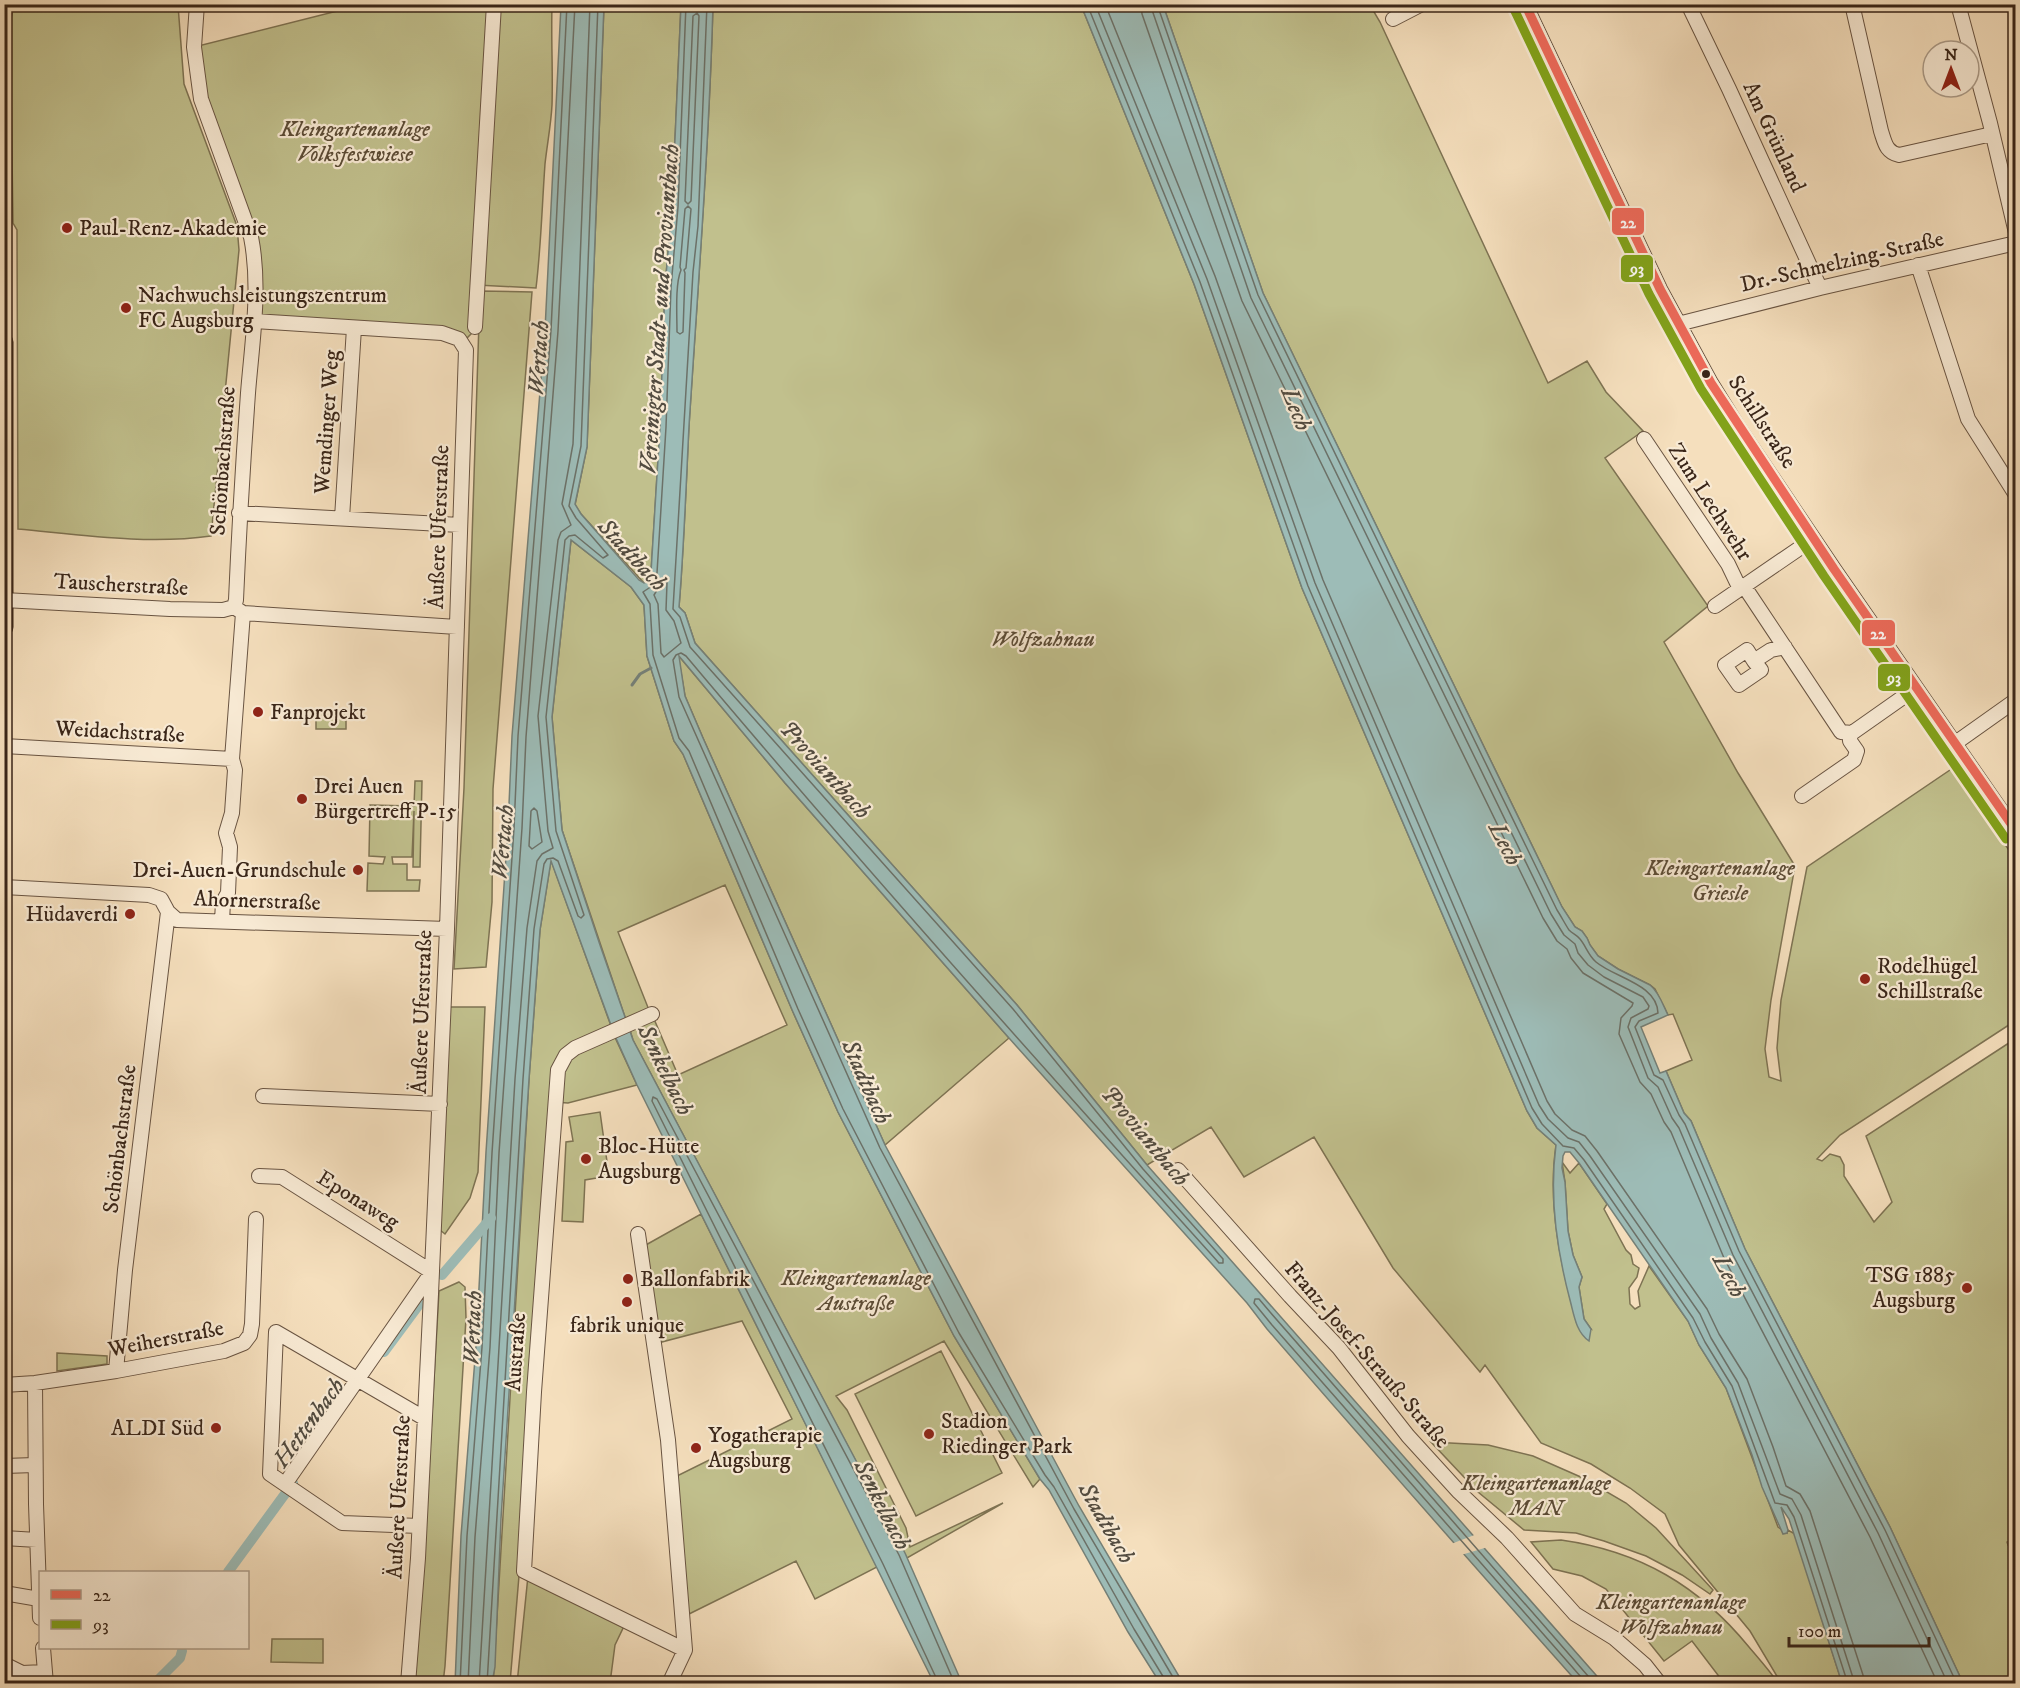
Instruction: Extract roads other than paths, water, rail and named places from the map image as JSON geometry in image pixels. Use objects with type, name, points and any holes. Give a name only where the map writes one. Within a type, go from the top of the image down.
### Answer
[{"type":"main road","points":[[4,342],[4,627]]},
{"type":"street","name":"Schönbachstraße","points":[[197,4],[194,47],[201,99],[254,251],[254,321],[239,513],[232,759],[235,770],[232,813],[226,833],[230,847],[228,893],[223,902],[222,921]]},
{"type":"street","points":[[475,327],[494,4]]},
{"type":"street","points":[[1393,19],[1422,4]]},
{"type":"street","name":"Schillstraße","points":[[1525,4],[1652,274],[1678,324],[1737,425],[2016,832]]},
{"type":"street","name":"Am Grünland","points":[[1688,4],[1820,288]]},
{"type":"street","points":[[1852,4],[1881,131],[1887,148],[1892,153],[1899,155],[1992,134]]},
{"type":"street","points":[[1958,4],[2016,234]]},
{"type":"street","name":"Dr.-Schmelzing-Straße","points":[[1678,324],[1820,288],[2016,243]]},
{"type":"street","points":[[1918,265],[1968,419],[2012,480],[2016,495]]},
{"type":"street","points":[[254,321],[354,328]]},
{"type":"street","name":"Äußere Uferstraße","points":[[354,328],[442,333],[453,336],[462,343],[467,359],[440,1104],[419,1526],[408,1683]]},
{"type":"street","name":"Wemdinger Weg","points":[[342,518],[354,328]]},
{"type":"street","name":"Zum Lechwehr","points":[[1644,439],[1742,587]]},
{"type":"street","points":[[239,513],[460,525]]},
{"type":"street","name":"Zum Lechwehr","points":[[1715,606],[1813,539]]},
{"type":"street","points":[[1742,587],[1841,732],[1850,733],[1916,688]]},
{"type":"street","name":"Tauscherstraße","points":[[5,600],[170,609],[238,610],[457,627]]},
{"type":"street","points":[[1757,660],[1771,651],[1785,647]]},
{"type":"street","points":[[1954,744],[2016,700]]},
{"type":"street","points":[[1802,796],[1854,760],[1857,751],[1850,741],[1850,733]]},
{"type":"street","name":"Weidachstraße","points":[[4,746],[232,759]]},
{"type":"street","name":"Ahornerstraße","points":[[4,887],[149,895],[161,899],[168,912],[177,920],[447,929]]},
{"type":"street","name":"Schönbachstraße","points":[[116,1371],[126,1261],[168,912]]},
{"type":"street","name":"Austraße","points":[[652,1014],[575,1048],[566,1055],[558,1070],[524,1571],[685,1650]]},
{"type":"street","points":[[263,1096],[440,1104]]},
{"type":"street","name":"Franz-Josef-Strauß-Straße","points":[[1178,1170],[1339,1348],[1408,1436],[1459,1492],[1507,1538],[1575,1614],[1614,1638],[1645,1665],[1660,1683]]},
{"type":"street","name":"Eponaweg","points":[[258,1176],[282,1177],[432,1272]]},
{"type":"street","name":"Weiherstraße","points":[[4,1385],[35,1383],[116,1371],[241,1346],[248,1340],[252,1324],[256,1219]]},
{"type":"street","points":[[638,1234],[668,1440],[685,1650],[669,1683]]},
{"type":"street","points":[[285,1484],[432,1272]]},
{"type":"street","points":[[419,1526],[342,1523],[270,1474],[276,1332],[424,1418]]},
{"type":"street","points":[[4,1593],[39,1599],[35,1383]]},
{"type":"street","points":[[4,1466],[35,1466]]},
{"type":"street","points":[[4,1538],[37,1540]]},
{"type":"street","points":[[4,1664],[22,1673],[46,1678],[43,1649]]},
{"type":"water","points":[[561,5],[604,5],[587,447],[575,504],[581,514],[639,580],[647,582],[651,572],[660,427],[665,287],[672,206],[681,5],[713,5],[706,163],[679,607],[685,613],[695,643],[1017,1005],[1147,1165],[1603,1683],[1578,1683],[1306,1374],[1247,1303],[1009,1038],[785,783],[679,656],[685,696],[885,1145],[1079,1506],[1183,1683],[1160,1683],[1128,1632],[1049,1490],[1040,1479],[954,1336],[838,1112],[683,754],[674,741],[647,656],[644,605],[631,587],[571,540],[552,717],[562,830],[600,945],[633,1040],[905,1553],[962,1683],[934,1683],[637,1085],[615,1036],[551,861],[540,930],[529,1079],[501,1519],[495,1667],[492,1683],[455,1684],[461,1536],[476,1346],[512,736],[545,330]]},
{"type":"water","name":"Lech","points":[[1081,5],[1163,5],[1263,293],[1562,907],[1575,927],[1582,931],[1598,956],[1650,985],[1656,991],[1668,1015],[1641,1027],[1660,1073],[1666,1071],[1684,1113],[1691,1121],[1745,1249],[1890,1527],[1963,1683],[1842,1683],[1789,1519],[1781,1507],[1788,1530],[1783,1534],[1762,1487],[1726,1388],[1699,1345],[1688,1321],[1579,1163],[1570,1152],[1565,1152],[1562,1168],[1568,1231],[1573,1255],[1582,1277],[1579,1287],[1584,1319],[1591,1329],[1589,1341],[1578,1328],[1565,1281],[1558,1243],[1553,1184],[1556,1145],[1537,1128],[1527,1111],[1302,588],[1194,284]]},
{"type":"waterway","points":[[632,685],[640,674],[651,668]]},
{"type":"waterway","name":"Hettenbach","points":[[442,1275],[491,1218]]},
{"type":"waterway","name":"Hettenbach","points":[[384,1352],[424,1298]]},
{"type":"waterway","name":"Hettenbach","points":[[229,1571],[293,1483]]},
{"type":"waterway","name":"Hettenbach","points":[[154,1684],[180,1658],[182,1651]]},
{"type":"place","name":"Paul-Renz-Akademie","points":[[67,228]]},
{"type":"place","name":"Nachwuchsleistungszentrum FC Augsburg","points":[[126,308]]},
{"type":"place","name":"Fanprojekt","points":[[258,712]]},
{"type":"place","name":"Drei Auen Bürgertreff P-15","points":[[302,799]]},
{"type":"place","name":"Drei-Auen-Grundschule","points":[[358,870]]},
{"type":"place","name":"Hüdaverdi","points":[[130,914]]},
{"type":"place","name":"Rodelhügel Schillstraße","points":[[1865,979]]},
{"type":"place","name":"Bloc-Hütte Augsburg","points":[[586,1159]]},
{"type":"place","name":"Ballonfabrik","points":[[628,1279]]},
{"type":"place","name":"TSG 1885 Augsburg","points":[[1967,1288]]},
{"type":"place","name":"fabrik unique","points":[[627,1302]]},
{"type":"place","name":"ALDI Süd","points":[[216,1428]]},
{"type":"place","name":"Stadion Riedinger Park","points":[[929,1434]]},
{"type":"place","name":"Yogatherapie Augsburg","points":[[696,1448]]},
{"type":"park label","name":"Kleingartenanlage Volksfestwiese","points":[[355,142]]},
{"type":"park label","name":"Wolfzahnau","points":[[1043,639]]},
{"type":"park label","name":"Kleingartenanlage Griesle","points":[[1720,880]]},
{"type":"park label","name":"Kleingartenanlage Austraße","points":[[856,1290]]},
{"type":"park label","name":"Kleingartenanlage MAN","points":[[1536,1496]]},
{"type":"park label","name":"Kleingartenanlage Wolfzahnau","points":[[1671,1614]]},
{"type":"water label","name":"Vereinigter Stadt- und Proviantbach","points":[[660,309]]},
{"type":"water label","name":"Wertach","points":[[539,358]]},
{"type":"water label","name":"Stadtbach","points":[[632,555]]},
{"type":"water label","name":"Proviantbach","points":[[825,770]]},
{"type":"water label","name":"Wertach","points":[[503,842]]},
{"type":"water label","name":"Senkelbach","points":[[665,1070]]},
{"type":"water label","name":"Stadtbach","points":[[866,1082]]},
{"type":"water label","name":"Proviantbach","points":[[1145,1136]]},
{"type":"water label","name":"Wertach","points":[[473,1328]]},
{"type":"water label","name":"Senkelbach","points":[[882,1505]]},
{"type":"water label","name":"Stadtbach","points":[[1106,1523]]}]
